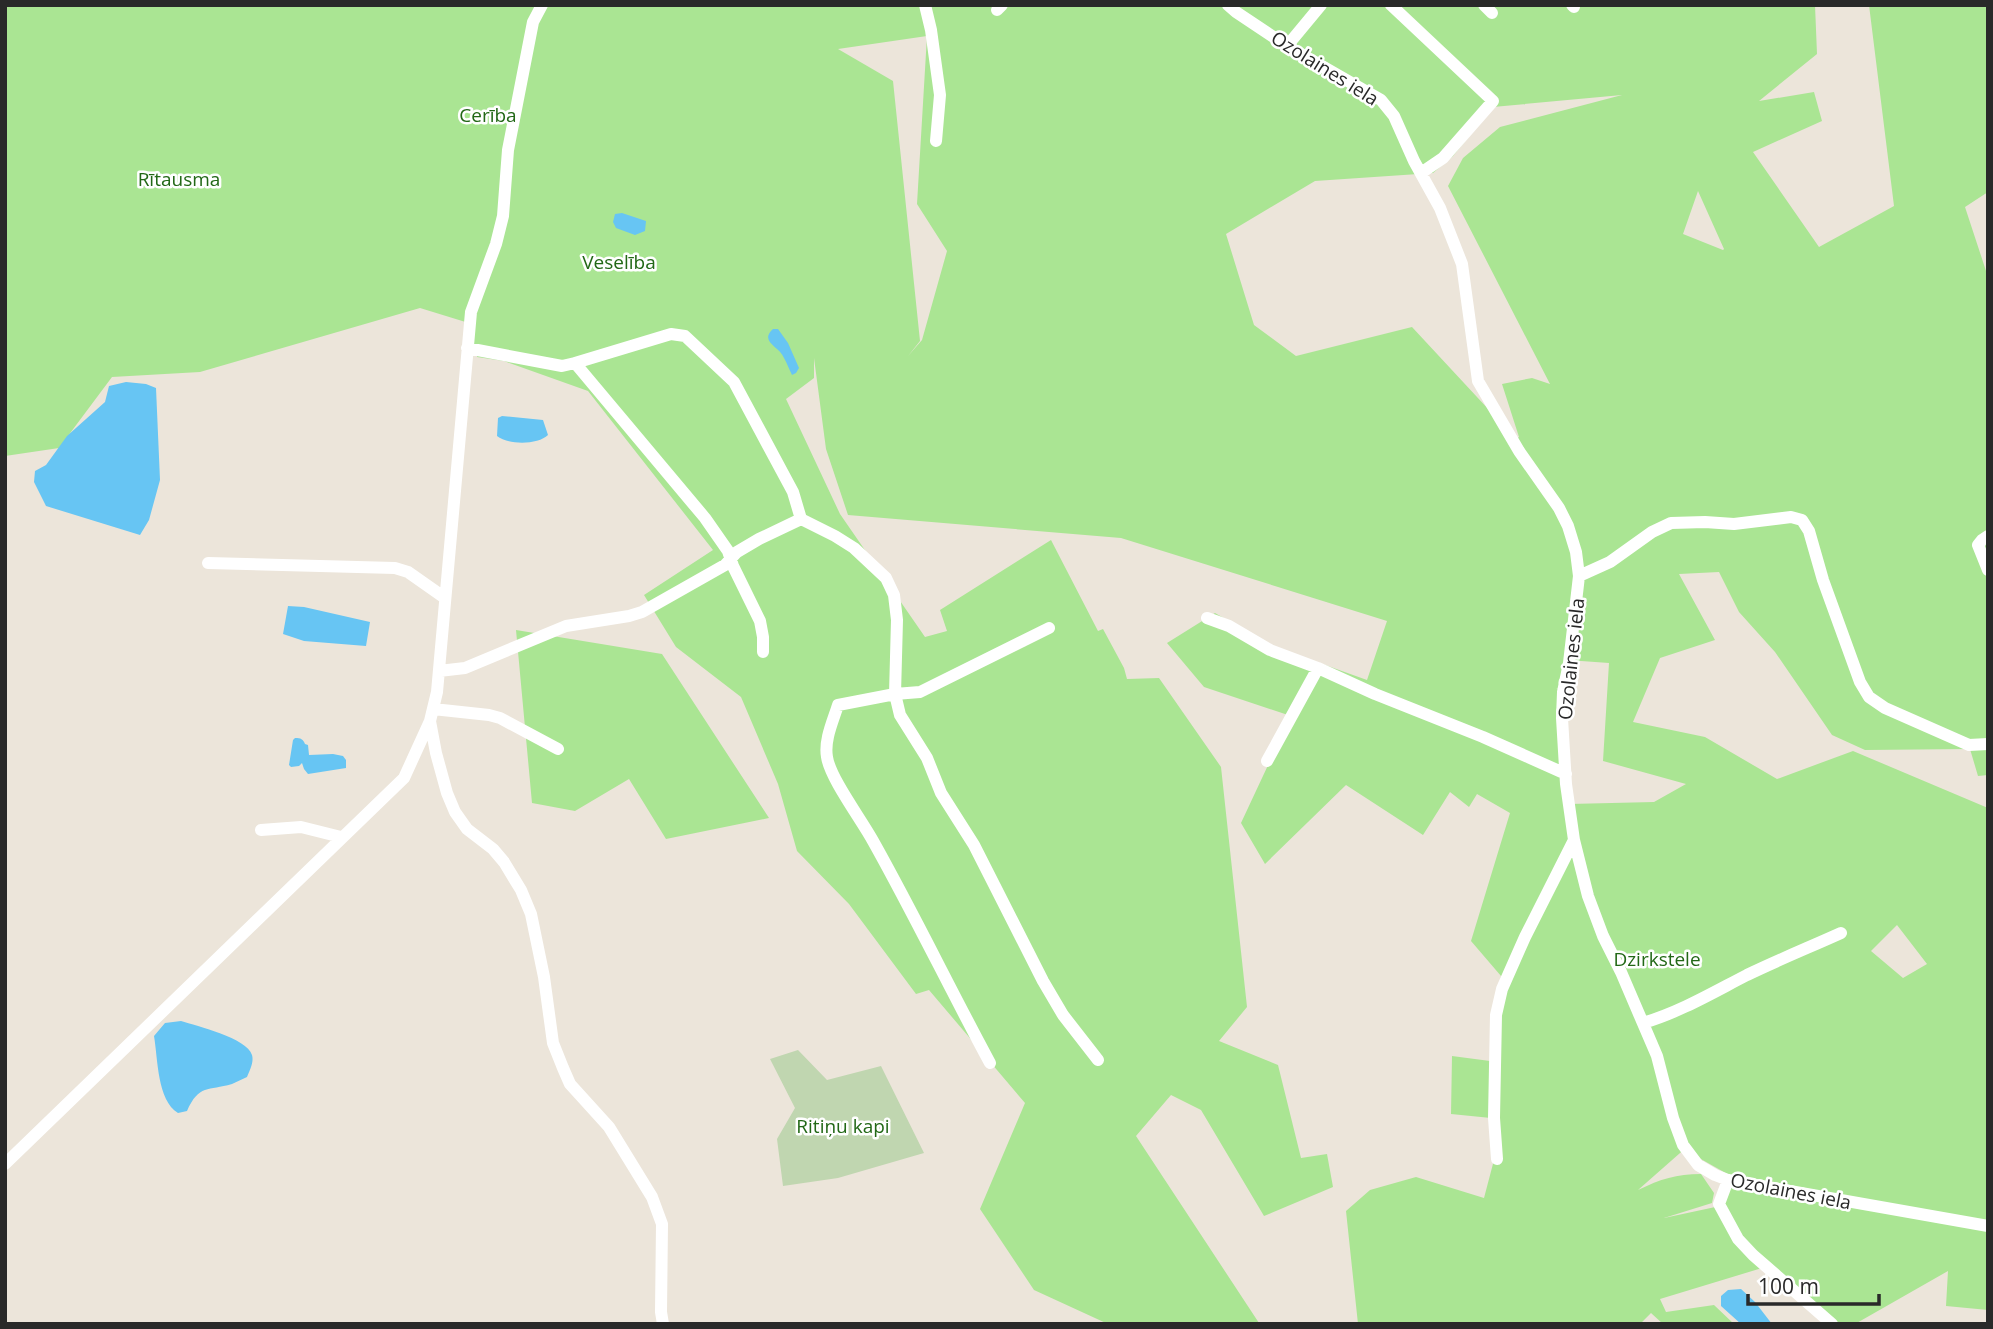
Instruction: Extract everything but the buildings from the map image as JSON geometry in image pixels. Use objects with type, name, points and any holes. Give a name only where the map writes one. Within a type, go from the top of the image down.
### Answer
[{"type":"street","points":[[5,1164],[404,778],[432,715],[437,692],[471,313],[498,235],[504,206],[510,139],[533,22],[542,5]]},
{"type":"street","points":[[925,5],[932,30],[940,95],[936,141]]},
{"type":"street","points":[[1287,46],[1321,5]]},
{"type":"street","points":[[1391,5],[1493,101],[1443,158],[1421,173]]},
{"type":"street","name":"Ozolaines iela","points":[[1235,8],[1287,46],[1381,100],[1394,116],[1414,161],[1440,208],[1462,264],[1478,381],[1507,431],[1559,508],[1573,539],[1579,576],[1562,718],[1574,840],[1588,897],[1657,1056],[1682,1145],[1698,1164],[1728,1180],[1988,1226]]},
{"type":"street","points":[[467,348],[562,366],[677,333],[685,336],[734,382],[793,492],[802,519],[854,548],[886,578],[894,595],[897,620],[895,694],[900,715],[927,758],[941,793],[974,845],[1043,981],[1063,1015],[1098,1060]]},
{"type":"street","points":[[575,363],[705,518],[728,551],[760,621],[763,652]]},
{"type":"street","points":[[1579,576],[1610,562],[1652,532],[1671,523],[1734,524],[1791,517],[1802,520],[1809,531],[1823,580],[1860,682],[1869,697],[1885,708],[1969,745],[1988,744]]},
{"type":"street","points":[[439,671],[465,668],[566,626],[642,612],[725,565],[737,552],[802,519]]},
{"type":"street","points":[[1988,536],[1978,545],[1988,570]]},
{"type":"street","points":[[208,563],[395,568],[408,572],[445,597]]},
{"type":"street","points":[[1206,618],[1228,626],[1270,650],[1566,774]]},
{"type":"street","points":[[990,1063],[949,988],[905,898],[830,768],[826,754],[828,734],[838,705],[920,692],[1049,628]]},
{"type":"street","points":[[1267,761],[1318,668]]},
{"type":"street","points":[[432,715],[489,715],[500,718],[558,749]]},
{"type":"street","points":[[432,715],[436,753],[455,812],[467,829],[493,849],[504,862],[521,890],[531,914],[542,965],[553,1042],[566,1076],[608,1127],[652,1197],[662,1224],[660,1312],[663,1324]]},
{"type":"street","points":[[416,751],[436,753]]},
{"type":"street","points":[[261,830],[301,827],[341,837]]},
{"type":"street","points":[[1497,1159],[1494,1118],[1496,1014],[1502,989],[1574,840]]},
{"type":"street","points":[[1643,1023],[1706,998],[1746,976],[1841,933]]},
{"type":"street","points":[[1728,1180],[1719,1204],[1738,1240],[1832,1324]]},
{"type":"green space","points":[[5,5],[1815,5],[1817,54],[1759,101],[1814,92],[1822,121],[1753,152],[1819,247],[1894,206],[1869,5],[1988,5],[1988,192],[1965,207],[1988,277],[1988,775],[1978,776],[1970,749],[1865,750],[1832,735],[1775,652],[1739,612],[1719,572],[1679,574],[1715,640],[1660,658],[1633,722],[1705,737],[1777,779],[1853,751],[1988,808],[1988,1310],[1946,1306],[1948,1271],[1855,1324],[1840,1324],[1762,1268],[1660,1299],[1666,1312],[1714,1305],[1734,1324],[1663,1324],[1651,1313],[1640,1324],[1358,1324],[1346,1211],[1370,1190],[1416,1177],[1484,1198],[1494,1160],[1491,1118],[1451,1114],[1452,1056],[1490,1061],[1501,976],[1471,941],[1510,813],[1477,794],[1469,807],[1450,792],[1423,835],[1346,785],[1265,864],[1241,823],[1291,716],[1204,687],[1167,643],[1215,613],[1272,646],[1367,680],[1387,621],[1121,538],[848,515],[826,449],[814,358],[814,378],[786,399],[840,514],[925,637],[947,631],[940,610],[1051,540],[1098,631],[1103,629],[1127,679],[1159,678],[1221,767],[1247,1007],[1219,1041],[1278,1065],[1301,1158],[1327,1154],[1333,1187],[1264,1216],[1201,1110],[1171,1095],[1136,1136],[1259,1323],[1263,1324],[1108,1324],[1034,1290],[980,1209],[1025,1103],[929,990],[916,994],[849,904],[797,851],[778,784],[741,697],[676,647],[644,595],[713,550],[588,391],[504,361],[477,357],[477,351],[467,348],[472,324],[420,308],[200,372],[112,377],[59,448],[5,456]],"holes":[[[927,36],[917,204],[947,251],[922,340],[908,356],[920,341],[893,81],[838,49]],[[1622,95],[1500,127],[1463,158],[1448,186],[1550,384],[1532,378],[1502,384],[1519,437],[1516,439],[1412,327],[1296,356],[1254,325],[1226,234],[1315,181],[1433,173],[1453,156],[1493,107]],[[1698,191],[1724,249],[1683,234]],[[1567,660],[1609,663],[1603,761],[1686,784],[1654,802],[1569,804],[1563,691],[1556,688],[1561,689]],[[1897,925],[1927,964],[1903,978],[1871,951]],[[1688,1146],[1699,1158],[1731,1176],[1720,1206],[1664,1218],[1712,1203],[1714,1193],[1701,1174],[1661,1180],[1638,1190]]]},
{"type":"green space","points":[[516,630],[662,654],[769,818],[666,839],[629,779],[575,811],[532,803]]},
{"type":"green space","name":"Ritiņu kapi","points":[[798,1050],[827,1080],[881,1066],[924,1153],[838,1178],[783,1186],[777,1139],[795,1108],[770,1059]]},
{"type":"water","points":[[622,213],[646,221],[645,231],[635,235],[616,228],[613,222],[615,214]]},
{"type":"water","points":[[778,329],[788,343],[799,368],[792,375],[782,354],[769,341],[769,333]]},
{"type":"water","points":[[126,382],[156,388],[160,480],[149,520],[140,535],[46,506],[34,482],[35,471],[46,465],[67,436],[105,402],[109,386]]},
{"type":"water","points":[[502,416],[543,420],[548,435],[530,442],[502,439],[497,436],[498,418]]},
{"type":"water","points":[[288,606],[370,622],[366,646],[304,641],[283,634]]},
{"type":"water","points":[[295,738],[302,739],[308,745],[309,755],[343,756],[346,768],[308,774],[302,763],[291,767],[289,765]]},
{"type":"water","points":[[181,1021],[232,1038],[248,1049],[252,1060],[247,1077],[232,1084],[200,1092],[187,1111],[178,1113],[171,1107],[162,1089],[154,1036],[165,1023]]},
{"type":"water","points":[[1741,1289],[1772,1324],[1741,1324],[1721,1306],[1721,1296],[1728,1290]]},
{"type":"park label","name":"Cerība","points":[[488,115]]},
{"type":"park label","name":"Rītausma","points":[[179,179]]},
{"type":"park label","name":"Veselība","points":[[619,262]]},
{"type":"park label","name":"Dzirkstele","points":[[1657,959]]}]
